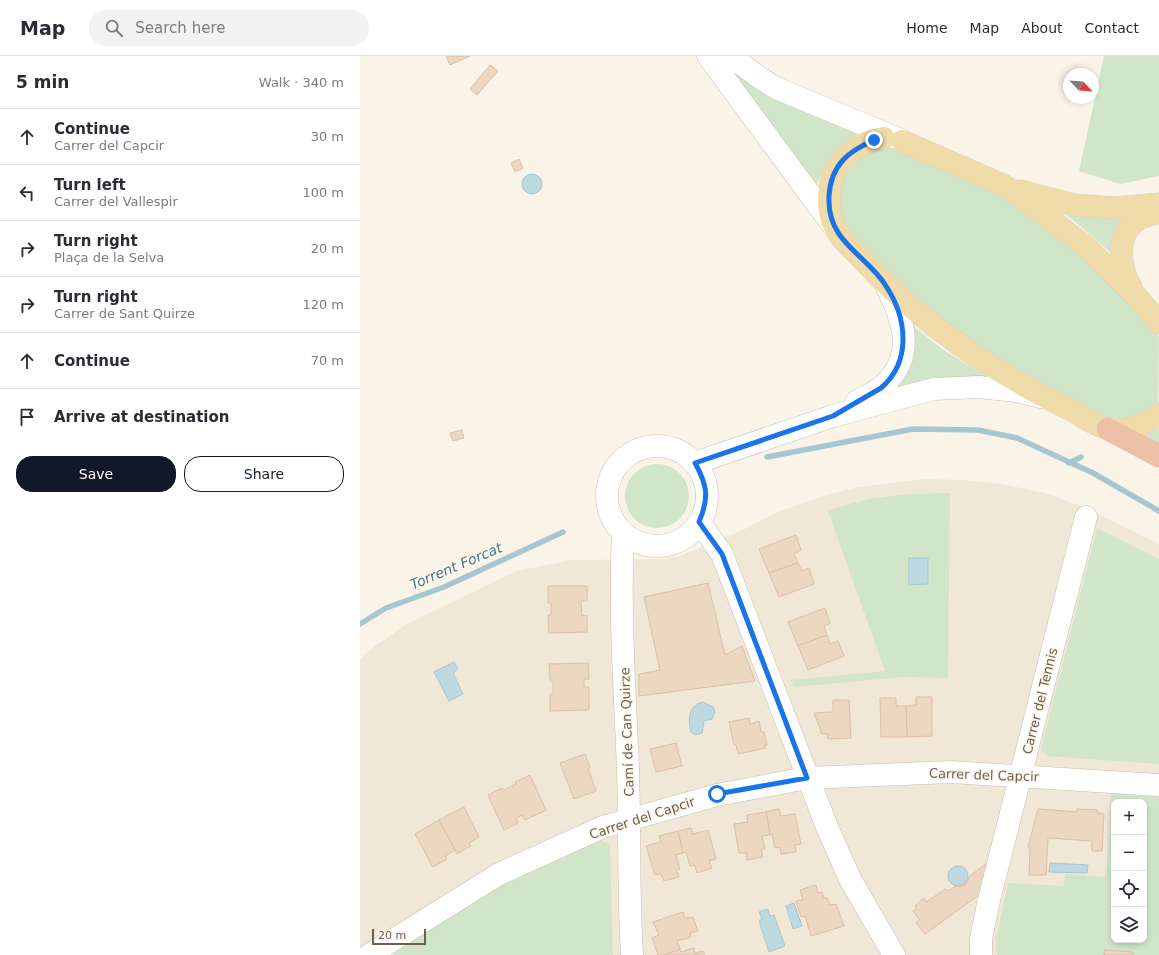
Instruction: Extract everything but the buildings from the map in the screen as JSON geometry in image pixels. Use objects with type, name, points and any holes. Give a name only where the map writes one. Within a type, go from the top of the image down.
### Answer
[{"type":"highway","points":[[1108,429],[1159,456]]},
{"type":"main road","points":[[1159,204],[1115,208],[1074,205],[1039,197],[1003,185],[893,139],[874,140],[852,152],[836,169],[829,191],[831,216],[839,233],[886,285],[921,316],[1002,373],[1048,399],[1108,429],[1128,430],[1141,425],[1159,414]]},
{"type":"main road","points":[[1003,185],[1050,218],[1086,247],[1135,295],[1159,323]]},
{"type":"main road","points":[[1135,295],[1124,274],[1121,250],[1123,238],[1135,221],[1159,212]]},
{"type":"street","points":[[708,56],[839,233]]},
{"type":"street","points":[[730,56],[776,88],[893,139]]},
{"type":"street","points":[[833,416],[881,388],[896,370],[902,354],[905,339],[903,324],[886,285]]},
{"type":"street","points":[[695,463],[833,416],[934,389],[979,387],[1016,391],[1048,399]]},
{"type":"street","points":[[663,446],[680,452],[695,463],[703,477],[706,492],[705,507],[699,522],[688,535],[672,544],[655,546],[638,542],[623,533],[612,519],[607,502],[608,484],[616,467],[634,452],[645,447],[663,446]]},
{"type":"street","name":"Carrer del Tennis","points":[[981,955],[982,939],[989,900],[1086,517]]},
{"type":"street","points":[[699,522],[722,554],[807,778],[850,879],[894,955]]},
{"type":"street","name":"Camí de Can Quirze","points":[[623,533],[622,574],[629,820],[629,917],[632,955]]},
{"type":"street","name":"Carrer del Capcir","points":[[368,951],[499,874],[603,828],[717,794],[807,778],[951,772],[1159,785]]},
{"type":"shaded area","points":[[923,479],[963,480],[1002,484],[1045,493],[1086,508],[1159,544],[1159,955],[360,955],[360,659],[368,651],[405,625],[516,571],[572,560],[667,559],[680,556],[747,528],[778,512],[826,495],[858,487]]},
{"type":"green space","points":[[1104,56],[1159,56],[1159,176],[1120,184],[1079,171],[1094,104],[1099,104],[1099,79]]},
{"type":"green space","points":[[731,69],[859,133],[836,150],[827,162],[816,188]]},
{"type":"green space","points":[[882,148],[899,148],[979,182],[1028,210],[1074,248],[1146,319],[1159,337],[1158,404],[1127,420],[1107,419],[1026,377],[930,313],[848,230],[839,212],[839,195],[843,177],[865,153]]},
{"type":"green space","points":[[1067,215],[1122,219],[1113,235],[1110,252]]},
{"type":"green space","points":[[912,325],[942,349],[986,376],[967,377],[888,393]]},
{"type":"green space","points":[[1159,429],[1159,445],[1143,436]]},
{"type":"green space","points":[[651,464],[663,464],[680,473],[687,484],[689,496],[687,508],[680,519],[663,528],[651,528],[639,523],[630,514],[625,502],[625,490],[630,478],[639,469]]},
{"type":"green space","points":[[950,493],[948,678],[904,677],[794,687],[791,680],[885,671],[828,511],[859,502],[888,496]]},
{"type":"green space","points":[[1097,528],[1159,559],[1159,764],[1047,756],[1041,750]]},
{"type":"green space","points":[[1111,793],[1159,797],[1159,955],[997,955],[996,938],[1008,883],[1064,886],[1065,874],[1106,877]]},
{"type":"green space","points":[[601,841],[609,844],[610,847],[613,955],[394,955],[396,950],[471,901],[523,875]]},
{"type":"water","points":[[532,174],[539,177],[542,184],[539,191],[532,194],[525,191],[522,184],[525,177]]},
{"type":"water","points":[[909,558],[928,558],[928,584],[909,585]]},
{"type":"water","points":[[454,662],[458,669],[453,673],[463,694],[449,701],[434,672]]},
{"type":"water","points":[[703,702],[713,707],[715,712],[712,719],[704,721],[702,733],[695,735],[691,732],[690,714],[694,706]]},
{"type":"water","points":[[1050,863],[1088,865],[1087,873],[1049,872]]},
{"type":"water","points":[[958,866],[965,869],[968,876],[965,883],[958,886],[951,883],[948,876],[951,869]]},
{"type":"water","points":[[794,903],[802,926],[793,929],[786,906]]},
{"type":"water","points":[[768,909],[770,916],[774,915],[785,946],[769,952],[759,921],[762,919],[759,912]]},
{"type":"waterway","points":[[767,457],[913,429],[978,430],[1017,438],[1093,473],[1159,511]]},
{"type":"waterway","points":[[1069,463],[1081,457]]},
{"type":"waterway","name":"Torrent Forcat","points":[[360,624],[386,608],[444,587],[563,532]]},
{"type":"route","points":[[717,794],[807,778],[722,554],[716,543],[699,522],[705,507],[706,492],[703,477],[695,463],[833,416],[881,388],[896,370],[902,354],[905,339],[903,324],[897,306],[886,285],[839,233],[831,216],[829,205],[829,191],[836,169],[852,152],[874,140]]}]
